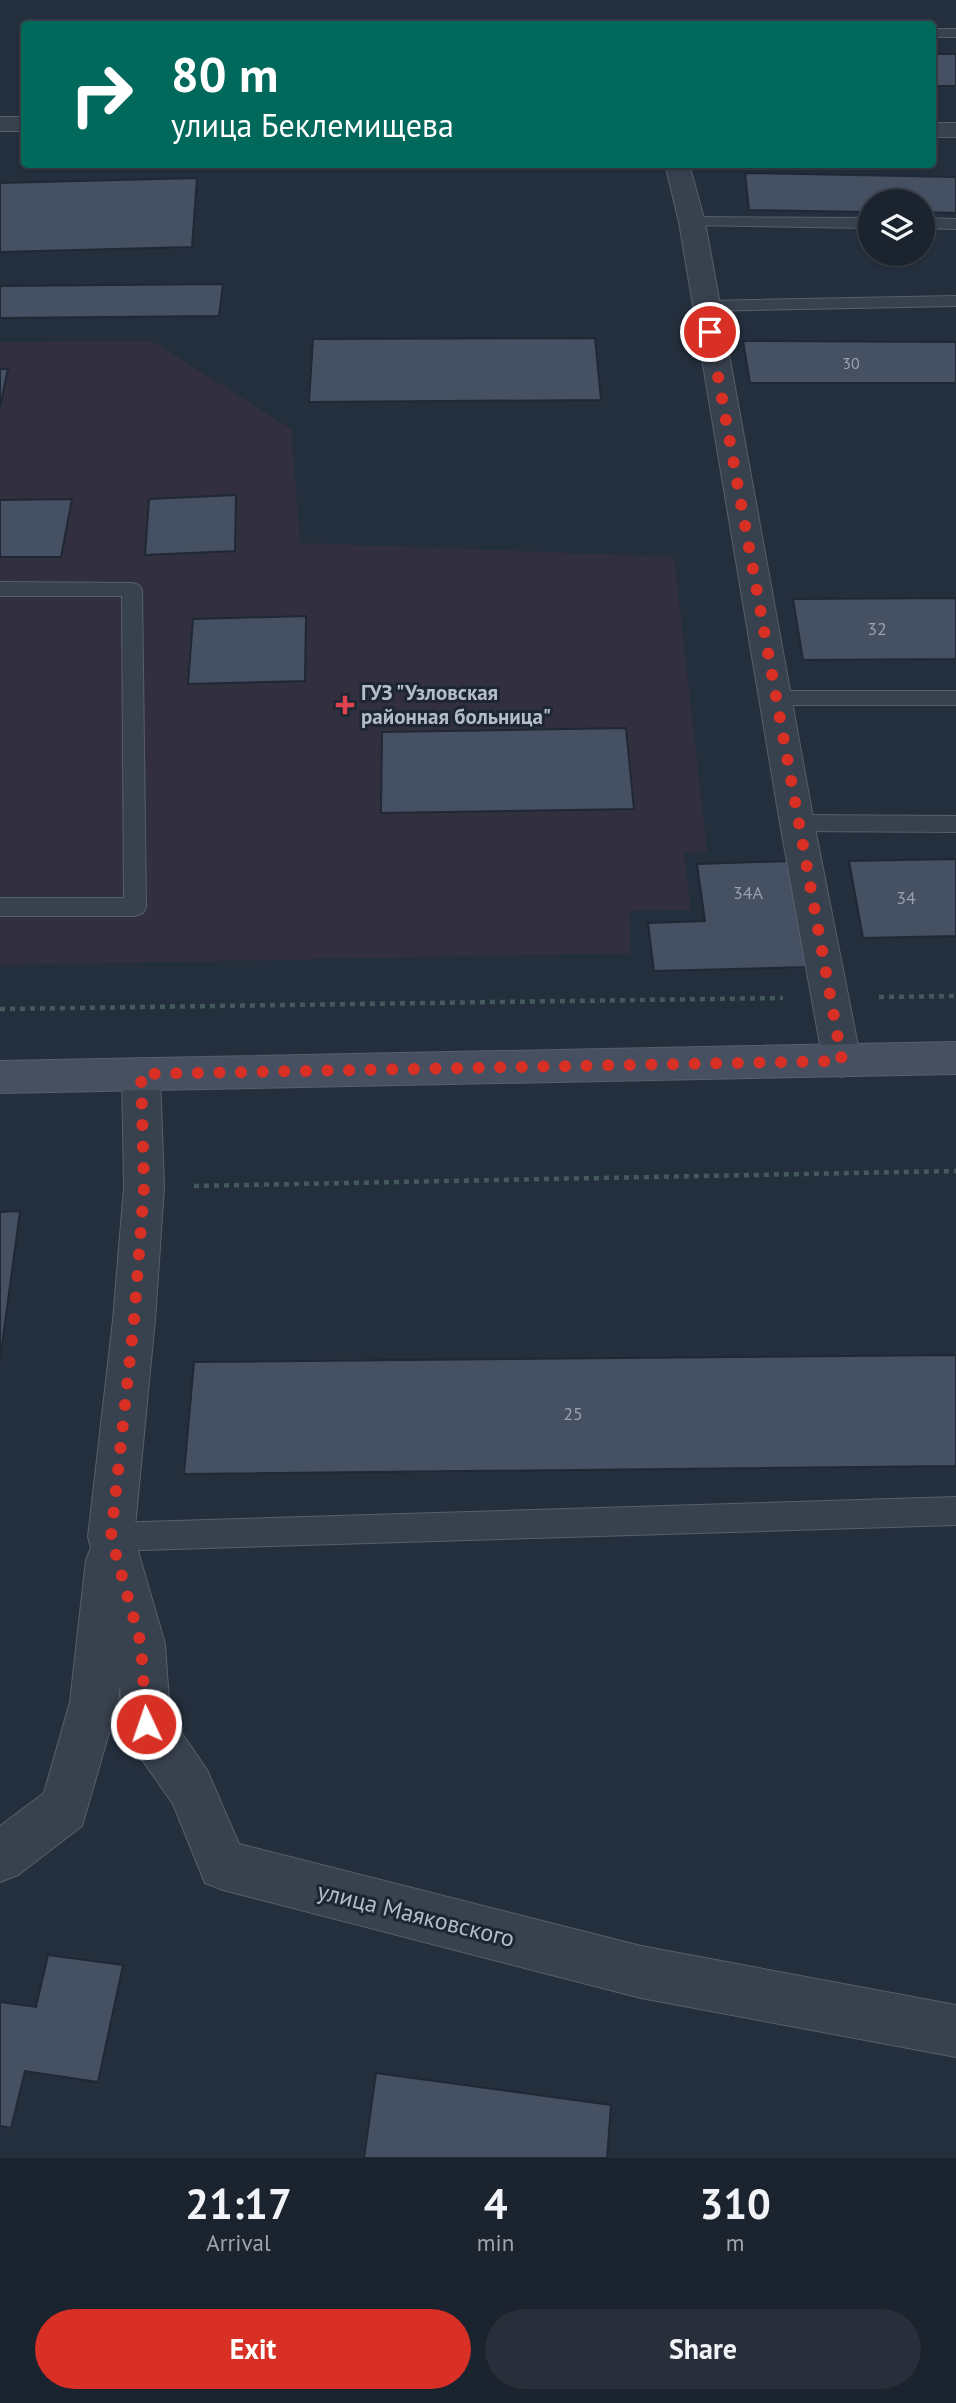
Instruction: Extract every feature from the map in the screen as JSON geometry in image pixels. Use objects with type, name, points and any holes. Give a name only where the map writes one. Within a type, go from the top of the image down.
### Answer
[{"type":"main road","points":[[0,1077],[956,1058]]},
{"type":"street","points":[[0,124],[21,124]]},
{"type":"street","points":[[936,130],[956,130]]},
{"type":"street","points":[[678,168],[692,222],[797,823],[842,1061]]},
{"type":"street","name":"улица Маяковского","points":[[0,1857],[64,1808],[94,1702],[134,1320],[144,1187],[141,1074]]},
{"type":"street","name":"улица Маяковского","points":[[111,1537],[141,1644],[146,1724],[191,1787],[223,1865],[640,1972],[956,2031]]},
{"type":"lane","points":[[936,33],[956,33]]},
{"type":"lane","points":[[692,222],[858,223]]},
{"type":"lane","points":[[935,223],[956,224]]},
{"type":"lane","points":[[705,306],[956,301]]},
{"type":"lane","points":[[0,589],[132,590],[135,907],[0,907]]},
{"type":"lane","points":[[777,698],[956,698]]},
{"type":"lane","points":[[797,823],[956,824]]},
{"type":"lane","points":[[111,1537],[956,1511]]},
{"type":"path","points":[[0,1009],[956,996]]},
{"type":"path","points":[[144,1187],[956,1171]]},
{"type":"shaded area","name":"ГУЗ \"Узловская районная больница\"","points":[[152,341],[291,429],[300,543],[674,557],[707,852],[684,853],[691,910],[629,911],[631,953],[0,965],[0,342]]},
{"type":"building","points":[[936,54],[956,54],[956,86],[936,86]]},
{"type":"building","points":[[745,173],[956,177],[956,213],[935,212],[935,189],[858,189],[858,212],[749,210]]},
{"type":"building","points":[[197,178],[192,247],[0,252],[0,183]]},
{"type":"building","points":[[223,284],[219,316],[0,318],[0,286]]},
{"type":"building","points":[[595,338],[601,400],[309,402],[313,339]]},
{"type":"building","points":[[743,341],[956,342],[956,383],[750,383]]},
{"type":"building","points":[[0,369],[8,369],[0,407]]},
{"type":"building","points":[[236,495],[235,551],[145,555],[149,499]]},
{"type":"building","points":[[72,499],[61,557],[0,557],[0,500]]},
{"type":"building","points":[[956,598],[956,659],[803,660],[793,599]]},
{"type":"building","points":[[306,616],[305,681],[188,684],[193,619]]},
{"type":"building","points":[[626,728],[634,809],[381,813],[382,732]]},
{"type":"building","points":[[956,859],[956,936],[863,938],[849,861]]},
{"type":"building","points":[[789,861],[808,967],[654,971],[648,923],[705,921],[697,864]]},
{"type":"building","points":[[20,1211],[0,1360],[0,1212]]},
{"type":"building","points":[[956,1355],[956,1466],[184,1474],[194,1362]]},
{"type":"building","points":[[48,1955],[123,1965],[98,2082],[25,2071],[11,2128],[0,2126],[0,2002],[36,2007]]},
{"type":"building","points":[[376,2073],[611,2105],[607,2158],[364,2158]]},
{"type":"place","name":"ГУЗ \"Узловская районная больница\"","points":[[345,705]]},
{"type":"route","points":[[146,1724],[141,1644],[111,1537],[134,1320],[144,1187],[141,1074],[842,1061],[710,332]]}]
